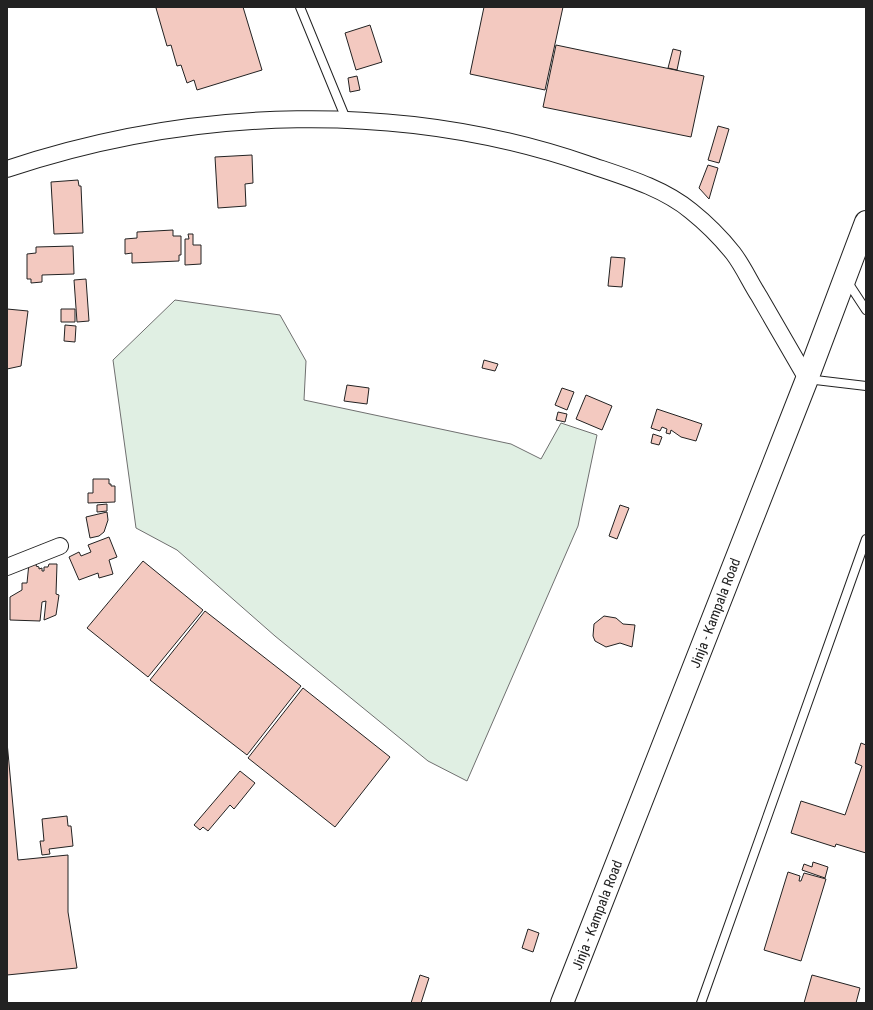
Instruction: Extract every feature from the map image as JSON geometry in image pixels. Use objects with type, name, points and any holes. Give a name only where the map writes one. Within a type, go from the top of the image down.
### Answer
[{"type":"highway","name":"Jinja - Kampala Road","points":[[562,1003],[807,379],[866,222]]},
{"type":"street","points":[[7,168],[93,144],[160,132],[234,122],[346,119],[454,130],[553,152],[646,186],[672,198],[690,210],[718,236],[734,255],[807,379]]},
{"type":"street","points":[[7,567],[60,546]]},
{"type":"lane","points":[[300,7],[346,119]]},
{"type":"lane","points":[[846,278],[866,310]]},
{"type":"lane","points":[[807,379],[866,386]]},
{"type":"lane","points":[[701,1003],[866,539]]},
{"type":"green space","points":[[175,300],[280,315],[306,361],[304,400],[511,444],[541,459],[561,423],[597,435],[578,526],[467,781],[428,761],[275,636],[177,550],[136,528],[113,360]]},
{"type":"building","points":[[243,7],[262,70],[197,90],[194,80],[187,83],[181,65],[177,66],[171,45],[167,46],[156,8]]},
{"type":"building","points":[[484,7],[563,7],[545,90],[470,74]]},
{"type":"building","points":[[370,25],[382,62],[356,70],[345,33]]},
{"type":"building","points":[[556,45],[704,76],[691,137],[543,107]]},
{"type":"building","points":[[673,49],[681,51],[677,70],[668,68]]},
{"type":"building","points":[[357,76],[360,90],[350,92],[348,78]]},
{"type":"building","points":[[718,126],[729,129],[719,163],[708,160]]},
{"type":"building","points":[[252,155],[253,183],[245,184],[246,206],[218,208],[215,157]]},
{"type":"building","points":[[708,165],[718,168],[709,199],[699,188]]},
{"type":"building","points":[[78,180],[79,186],[81,186],[83,233],[54,234],[51,182]]},
{"type":"building","points":[[173,230],[173,236],[181,236],[181,255],[179,255],[179,261],[132,263],[132,253],[125,254],[125,239],[137,238],[137,232]]},
{"type":"building","points":[[188,234],[193,234],[193,245],[201,245],[201,264],[185,265],[185,239],[189,239]]},
{"type":"building","points":[[73,246],[74,274],[42,275],[42,282],[31,283],[31,279],[27,279],[27,254],[36,253],[36,247]]},
{"type":"building","points":[[611,257],[625,258],[622,287],[608,286]]},
{"type":"building","points":[[86,279],[89,321],[77,322],[74,280]]},
{"type":"building","points":[[7,309],[28,311],[21,366],[7,369]]},
{"type":"building","points":[[61,309],[75,309],[75,322],[61,322]]},
{"type":"building","points":[[65,325],[76,326],[75,342],[64,341]]},
{"type":"building","points":[[484,360],[498,364],[495,371],[482,368]]},
{"type":"building","points":[[347,385],[369,388],[367,404],[344,401]]},
{"type":"building","points":[[562,388],[574,392],[567,410],[555,405]]},
{"type":"building","points":[[586,395],[612,406],[602,430],[576,419]]},
{"type":"building","points":[[657,409],[702,424],[696,441],[681,437],[671,430],[670,434],[666,433],[667,429],[662,427],[660,431],[651,428]]},
{"type":"building","points":[[558,412],[567,414],[565,422],[556,420]]},
{"type":"building","points":[[653,434],[662,437],[659,445],[651,443]]},
{"type":"building","points":[[93,479],[109,479],[109,484],[111,484],[111,486],[115,486],[115,502],[88,503],[88,493],[93,493]]},
{"type":"building","points":[[107,504],[107,511],[97,512],[97,505]]},
{"type":"building","points":[[620,505],[629,508],[617,539],[609,536]]},
{"type":"building","points":[[107,512],[108,520],[104,532],[99,536],[90,538],[86,517]]},
{"type":"building","points":[[109,537],[117,557],[109,560],[113,574],[99,578],[98,573],[79,580],[69,557],[79,552],[81,556],[91,552],[88,545]]},
{"type":"building","points":[[143,561],[203,610],[148,677],[87,628]]},
{"type":"building","points":[[29,563],[37,563],[36,566],[39,567],[39,569],[42,568],[42,571],[44,571],[44,567],[48,567],[49,564],[57,564],[56,594],[59,595],[56,615],[44,620],[46,601],[42,602],[40,621],[10,620],[10,597],[22,590],[22,583],[27,583]]},
{"type":"building","points":[[205,611],[301,686],[247,755],[150,680]]},
{"type":"building","points":[[604,616],[616,618],[623,624],[635,625],[632,647],[620,643],[606,647],[595,641],[593,636],[594,624]]},
{"type":"building","points":[[303,688],[390,757],[335,827],[248,758]]},
{"type":"building","points":[[7,742],[18,860],[68,855],[68,912],[77,968],[7,975]]},
{"type":"building","points":[[861,743],[866,745],[866,853],[836,844],[835,847],[791,833],[801,801],[845,815],[862,766],[855,763]]},
{"type":"building","points":[[240,771],[255,783],[234,809],[230,805],[208,831],[203,827],[200,830],[194,825]]},
{"type":"building","points":[[67,816],[68,826],[71,826],[73,846],[49,849],[50,854],[42,855],[40,841],[44,841],[42,819]]},
{"type":"building","points":[[813,862],[828,867],[825,878],[802,870],[804,864],[812,867]]},
{"type":"building","points":[[788,872],[800,876],[799,881],[801,881],[804,873],[826,879],[801,961],[764,950]]},
{"type":"building","points":[[528,929],[539,933],[533,952],[522,948]]},
{"type":"building","points":[[420,975],[429,978],[421,1003],[411,1003]]},
{"type":"building","points":[[812,975],[860,988],[856,1003],[804,1003]]}]
